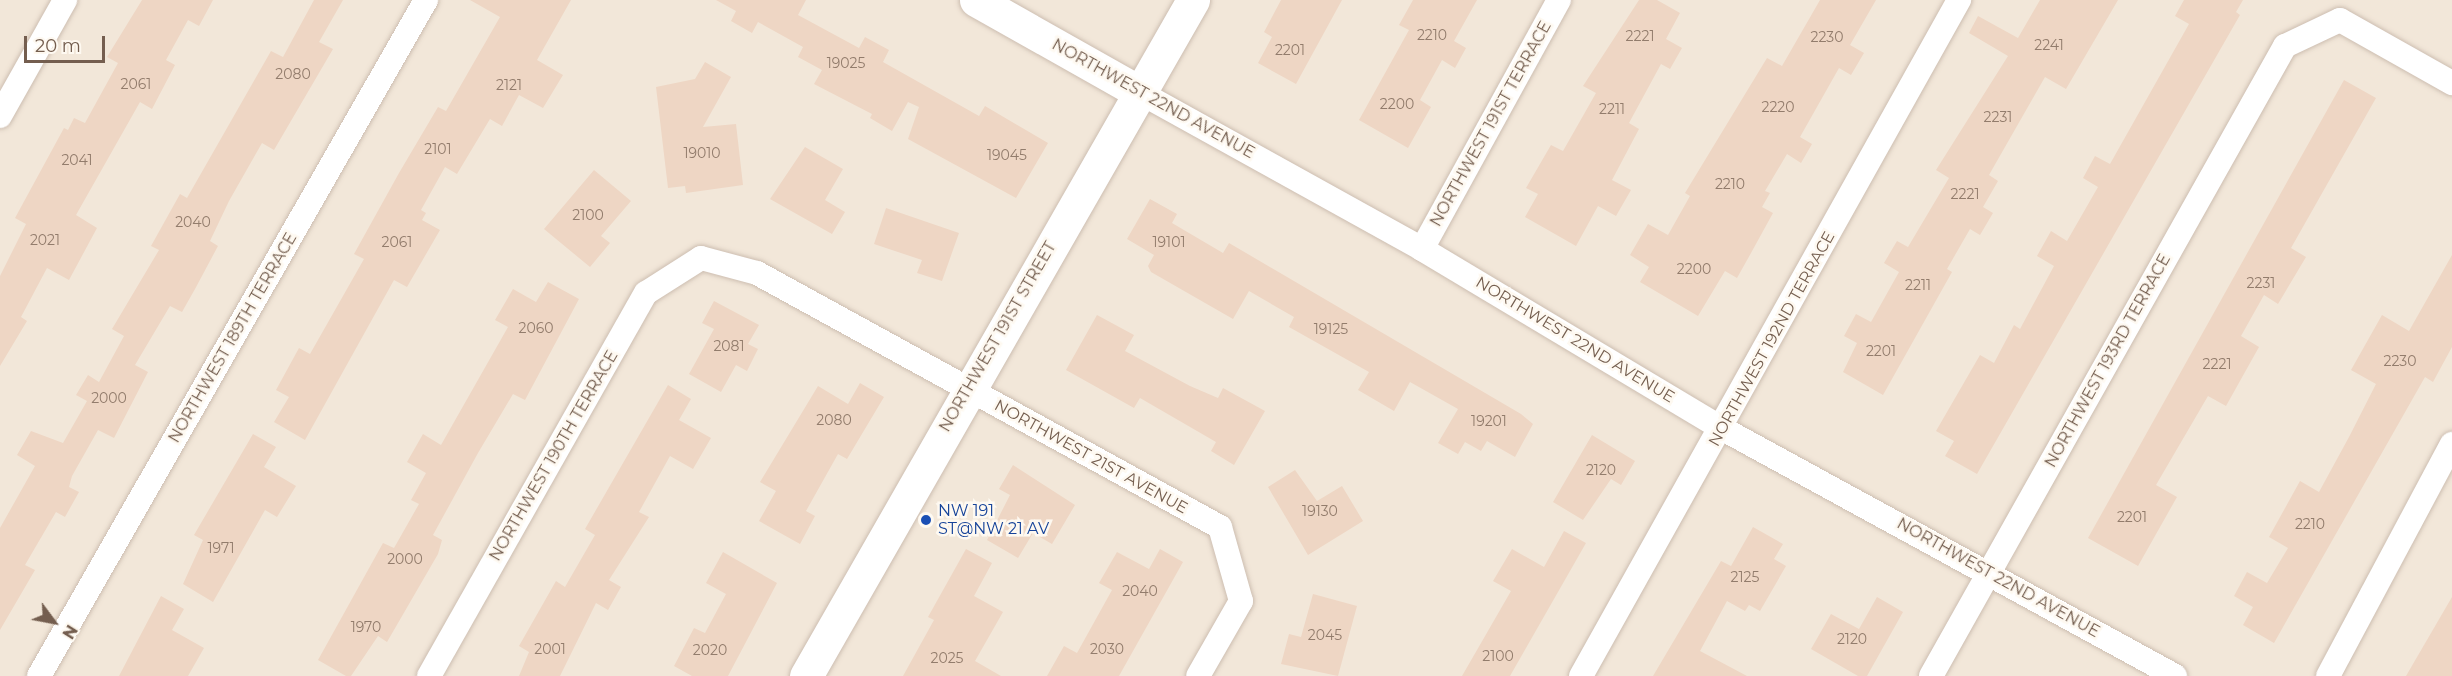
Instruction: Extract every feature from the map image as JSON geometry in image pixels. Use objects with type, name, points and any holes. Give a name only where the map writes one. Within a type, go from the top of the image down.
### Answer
[{"type":"street","points":[[0,116],[65,0]]},
{"type":"street","name":"NORTHWEST 189TH TERRACE","points":[[39,676],[426,0]]},
{"type":"street","name":"NORTHWEST 22ND AVENUE","points":[[976,0],[1422,249],[1723,429],[2175,676]]},
{"type":"street","name":"NORTHWEST 191ST STREET","points":[[806,676],[966,389],[1141,93],[1193,0]]},
{"type":"street","name":"NORTHWEST 191ST TERRACE","points":[[1422,249],[1559,0]]},
{"type":"street","name":"NORTHWEST 192ND TERRACE","points":[[1581,676],[1723,429],[1959,0]]},
{"type":"street","name":"NORTHWEST 193RD TERRACE","points":[[1931,676],[2285,46],[2340,20],[2452,83]]},
{"type":"street","name":"NORTHWEST 21ST AVENUE","points":[[701,258],[757,273],[1220,527],[1241,601],[1198,676]]},
{"type":"street","name":"NORTHWEST 190TH TERRACE","points":[[429,676],[646,293],[701,258]]},
{"type":"street","points":[[2328,676],[2452,444]]},
{"type":"shaded area","points":[[0,0],[2452,0],[2452,676],[0,676]]},
{"type":"building","points":[[142,0],[213,0],[199,26],[188,20],[166,60],[175,65],[152,109],[140,102],[76,215],[97,228],[69,280],[47,268],[21,317],[27,321],[0,366],[0,276],[26,224],[15,218],[64,128],[68,130],[74,118],[85,123],[118,63],[107,57]]},
{"type":"building","points":[[314,0],[343,0],[319,42],[333,49],[274,150],[262,143],[229,201],[210,241],[218,246],[195,289],[182,312],[170,306],[135,365],[148,372],[114,438],[98,430],[72,476],[69,487],[79,492],[65,517],[56,512],[25,565],[35,570],[0,630],[0,528],[35,466],[17,455],[31,431],[63,443],[87,401],[76,395],[88,375],[99,382],[124,336],[112,329],[159,250],[151,246],[180,194],[187,198],[271,51],[283,57]]},
{"type":"building","points":[[470,0],[571,0],[537,60],[563,75],[543,108],[519,95],[502,126],[490,119],[457,174],[445,167],[421,210],[426,213],[422,220],[440,230],[407,287],[394,280],[305,440],[274,422],[289,397],[276,390],[299,348],[310,354],[364,259],[354,254],[399,173],[438,107],[446,111],[500,17]]},
{"type":"building","points":[[716,0],[806,0],[798,15],[859,48],[865,37],[889,50],[883,62],[979,116],[985,106],[1048,143],[1016,198],[908,139],[919,107],[908,102],[892,131],[870,118],[872,114],[814,84],[822,70],[798,57],[803,47],[758,22],[752,33],[731,21],[736,11]]},
{"type":"building","points":[[1281,0],[1342,0],[1296,84],[1258,63],[1272,37],[1264,32]]},
{"type":"building","points":[[1413,0],[1477,0],[1454,41],[1466,48],[1455,68],[1442,60],[1420,100],[1431,107],[1408,148],[1359,120],[1409,30],[1399,25]]},
{"type":"building","points":[[1639,0],[1657,0],[1680,13],[1666,39],[1682,48],[1670,69],[1661,64],[1629,123],[1639,129],[1612,180],[1631,190],[1616,216],[1598,206],[1576,246],[1525,217],[1538,194],[1526,188],[1551,145],[1563,151],[1596,93],[1583,86]]},
{"type":"building","points":[[1820,0],[1876,0],[1850,45],[1864,53],[1851,75],[1839,68],[1800,137],[1812,144],[1801,163],[1787,154],[1765,191],[1770,193],[1762,207],[1773,213],[1737,278],[1725,271],[1698,316],[1640,282],[1649,267],[1630,255],[1648,224],[1668,235],[1690,196],[1685,193],[1767,58],[1782,66]]},
{"type":"building","points":[[2040,0],[2118,0],[2066,89],[2045,77],[1989,175],[1998,181],[1983,207],[1993,213],[1980,235],[1970,229],[1947,269],[1952,272],[1883,395],[1843,372],[1857,343],[1844,336],[1856,314],[1871,322],[1899,272],[1884,263],[1897,241],[1908,247],[1949,178],[1936,170],[2008,56],[1969,33],[1978,16],[2018,38]]},
{"type":"building","points":[[2184,0],[2243,0],[2236,12],[2240,15],[1977,474],[1945,456],[1954,441],[1936,431],[1980,355],[1994,363],[2014,325],[2020,329],[2054,266],[2037,256],[2051,231],[2067,241],[2098,187],[2083,178],[2095,156],[2110,164],[2189,24],[2175,16]]},
{"type":"building","points":[[705,62],[731,77],[703,127],[736,124],[743,185],[686,193],[685,186],[668,188],[656,87],[695,79]]},
{"type":"building","points":[[2344,80],[2376,98],[2291,248],[2306,257],[2278,304],[2264,295],[2241,336],[2259,347],[2226,406],[2208,396],[2156,485],[2177,497],[2138,566],[2088,538]]},
{"type":"building","points":[[805,147],[843,169],[825,200],[845,212],[832,234],[770,199]]},
{"type":"building","points":[[594,170],[631,201],[601,236],[610,243],[590,267],[544,229]]},
{"type":"building","points":[[1150,199],[1177,214],[1172,223],[1223,253],[1229,243],[1521,414],[1533,424],[1515,457],[1487,441],[1481,451],[1465,442],[1458,454],[1438,443],[1458,409],[1410,382],[1394,411],[1358,390],[1369,372],[1289,327],[1294,317],[1249,291],[1233,319],[1151,272],[1148,266],[1154,255],[1127,239]]},
{"type":"building","points":[[886,208],[959,233],[942,281],[917,273],[922,260],[874,244]]},
{"type":"building","points":[[2452,255],[2452,347],[2433,382],[2425,377],[2274,643],[2243,625],[2253,607],[2234,596],[2247,572],[2267,583],[2288,548],[2269,537],[2300,481],[2319,492],[2349,437],[2376,384],[2351,370],[2382,315],[2409,331]]},
{"type":"building","points":[[548,282],[579,299],[525,400],[513,394],[478,453],[433,535],[442,540],[438,554],[387,642],[378,636],[351,676],[346,676],[318,660],[383,543],[394,548],[419,504],[411,500],[426,473],[407,462],[423,434],[441,445],[508,327],[495,320],[513,289],[536,302]]},
{"type":"building","points":[[714,301],[759,325],[748,344],[758,349],[747,371],[736,365],[721,392],[689,374],[714,329],[702,323]]},
{"type":"building","points":[[1097,315],[1134,335],[1125,351],[1190,386],[1218,398],[1223,388],[1265,411],[1234,465],[1211,451],[1216,442],[1140,398],[1134,408],[1066,370]]},
{"type":"building","points":[[860,383],[884,397],[847,459],[838,454],[806,511],[815,516],[800,544],[759,521],[776,491],[760,482],[818,386],[848,404]]},
{"type":"building","points":[[668,385],[691,399],[679,420],[711,438],[693,469],[670,456],[639,512],[649,517],[609,580],[621,587],[608,610],[596,603],[560,676],[519,676],[529,652],[519,646],[556,581],[565,587],[595,535],[585,529]]},
{"type":"building","points":[[253,434],[276,447],[264,467],[296,486],[277,517],[265,510],[213,602],[183,584],[203,540],[194,535]]},
{"type":"building","points":[[1592,435],[1635,461],[1621,485],[1611,479],[1583,520],[1553,502]]},
{"type":"building","points":[[1013,465],[1075,505],[1052,544],[1033,533],[1018,558],[987,540],[1010,495],[999,489]]},
{"type":"building","points":[[1295,470],[1317,501],[1342,486],[1363,521],[1308,555],[1268,487]]},
{"type":"building","points":[[1753,527],[1783,544],[1774,559],[1786,566],[1760,611],[1749,605],[1745,611],[1727,601],[1700,651],[1747,676],[1653,676],[1721,561],[1731,566]]},
{"type":"building","points":[[1564,531],[1586,543],[1510,676],[1462,676],[1511,591],[1493,581],[1512,549],[1544,567]]},
{"type":"building","points":[[966,549],[992,563],[974,596],[1003,612],[975,661],[1001,676],[903,676],[934,620],[928,617]]},
{"type":"building","points":[[1160,549],[1183,562],[1119,676],[1047,676],[1064,646],[1077,653],[1112,590],[1099,583],[1117,552],[1149,569]]},
{"type":"building","points":[[723,552],[777,583],[728,676],[692,676],[674,666],[694,628],[705,633],[726,594],[706,583]]},
{"type":"building","points":[[1313,594],[1357,606],[1338,676],[1281,664],[1289,634],[1301,637]]},
{"type":"building","points":[[161,596],[184,609],[172,630],[204,648],[188,676],[119,676]]},
{"type":"building","points":[[1877,597],[1903,612],[1867,676],[1858,676],[1811,649],[1831,614],[1859,629]]},
{"type":"building","points":[[2452,597],[2452,676],[2406,676]]},
{"type":"place","name":"NW 191 ST@NW 21 AV","points":[[926,520]]}]
